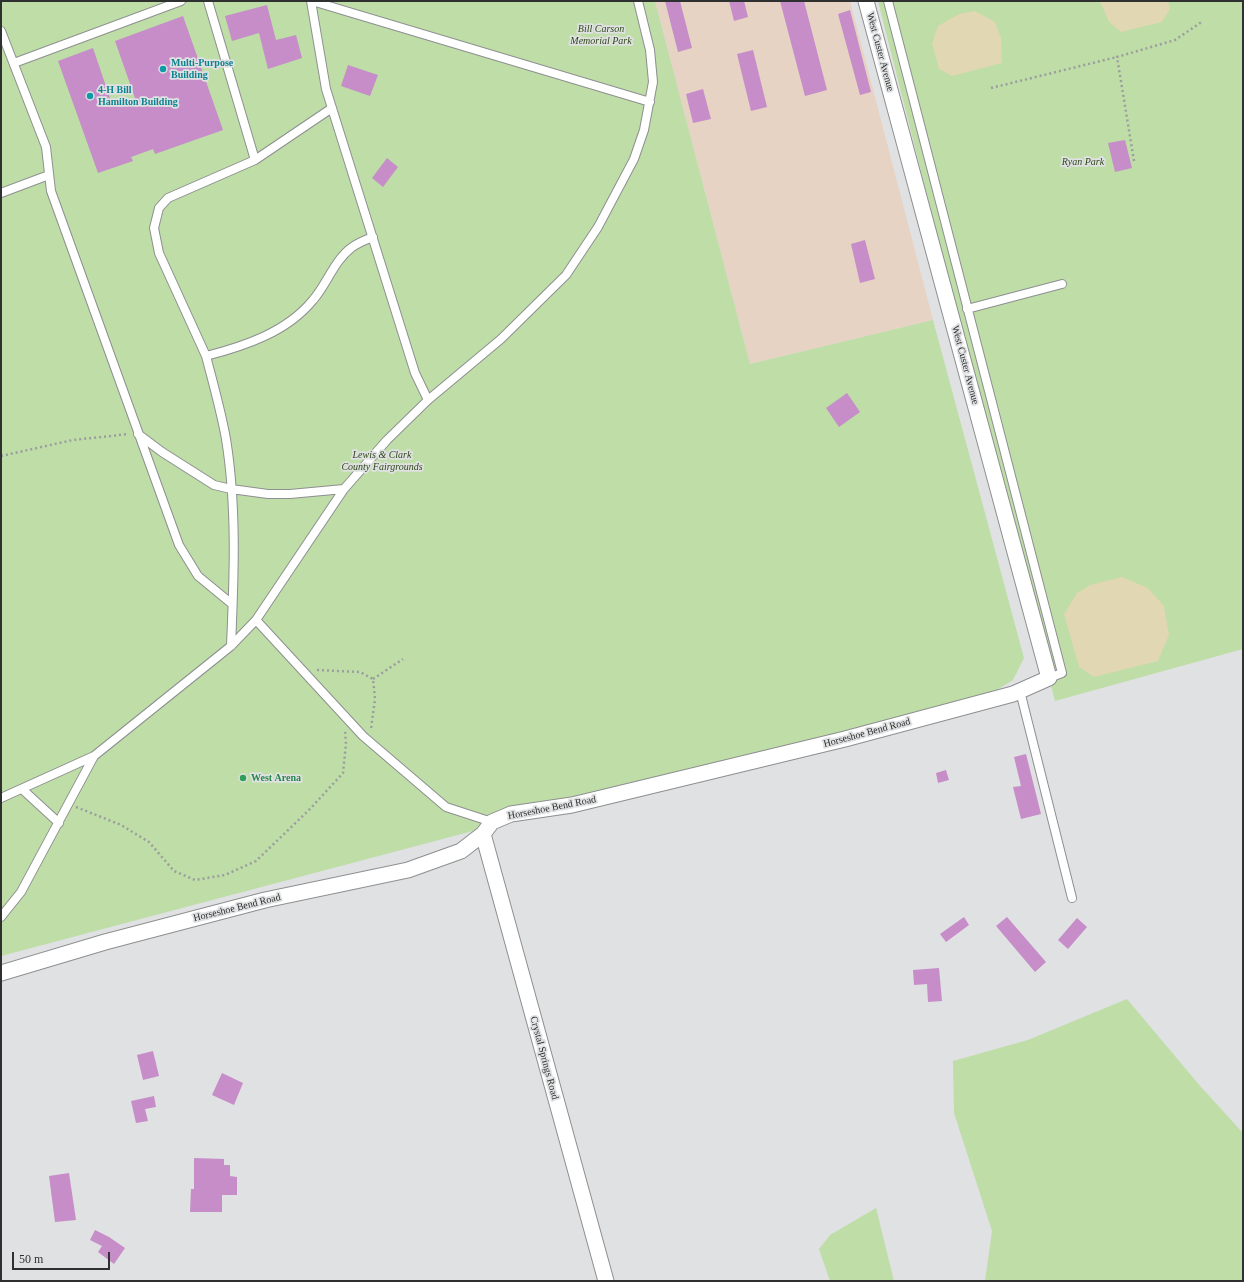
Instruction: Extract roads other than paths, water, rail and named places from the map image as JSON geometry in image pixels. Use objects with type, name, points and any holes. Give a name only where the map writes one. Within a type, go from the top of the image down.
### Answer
[{"type":"street","name":"West Custer Avenue","points":[[866,1],[1049,678]]},
{"type":"street","points":[[1020,691],[1049,678]]},
{"type":"street","name":"Horseshoe Bend Road","points":[[1,973],[105,942],[265,900],[408,870],[461,851],[483,834],[492,822],[510,814],[580,803],[845,739],[1000,698],[1020,691]]},
{"type":"street","name":"Crystal Springs Road","points":[[483,834],[606,1281]]},
{"type":"lane","points":[[14,63],[181,1]]},
{"type":"lane","points":[[208,1],[255,160]]},
{"type":"lane","points":[[428,400],[416,373],[326,90],[312,1],[650,102]]},
{"type":"lane","points":[[1,798],[94,756],[230,646],[256,620],[344,489],[387,440],[428,400],[501,339],[566,275],[598,227],[634,160],[644,130],[653,82],[650,50],[638,1]]},
{"type":"lane","points":[[888,1],[1062,673],[1049,678]]},
{"type":"lane","points":[[1,31],[46,147],[50,191],[179,544],[198,576],[232,604]]},
{"type":"lane","points":[[230,646],[234,522],[226,438],[206,356],[159,253],[154,228],[159,208],[168,198],[255,160],[332,108]]},
{"type":"lane","points":[[1,193],[49,175]]},
{"type":"lane","points":[[206,356],[228,350],[272,333],[294,318],[313,300],[340,259],[351,248],[373,237]]},
{"type":"lane","points":[[967,309],[1062,284]]},
{"type":"lane","points":[[138,433],[162,452],[214,485],[268,494],[290,494],[344,489]]},
{"type":"lane","points":[[256,620],[369,742],[446,807],[492,822]]},
{"type":"lane","points":[[1020,691],[1072,898]]},
{"type":"lane","points":[[1,917],[21,892],[94,756]]},
{"type":"lane","points":[[22,789],[59,823]]},
{"type":"place","name":"Multi-Purpose Building","points":[[163,69]]},
{"type":"place","name":"4-H Bill Hamilton Building","points":[[90,96]]},
{"type":"place","name":"West Arena","points":[[243,778]]},
{"type":"park label","name":"Bill Carson Memorial Park","points":[[601,34]]},
{"type":"park label","name":"Ryan Park","points":[[1083,162]]},
{"type":"park label","name":"Lewis & Clark County Fairgrounds","points":[[382,460]]}]
